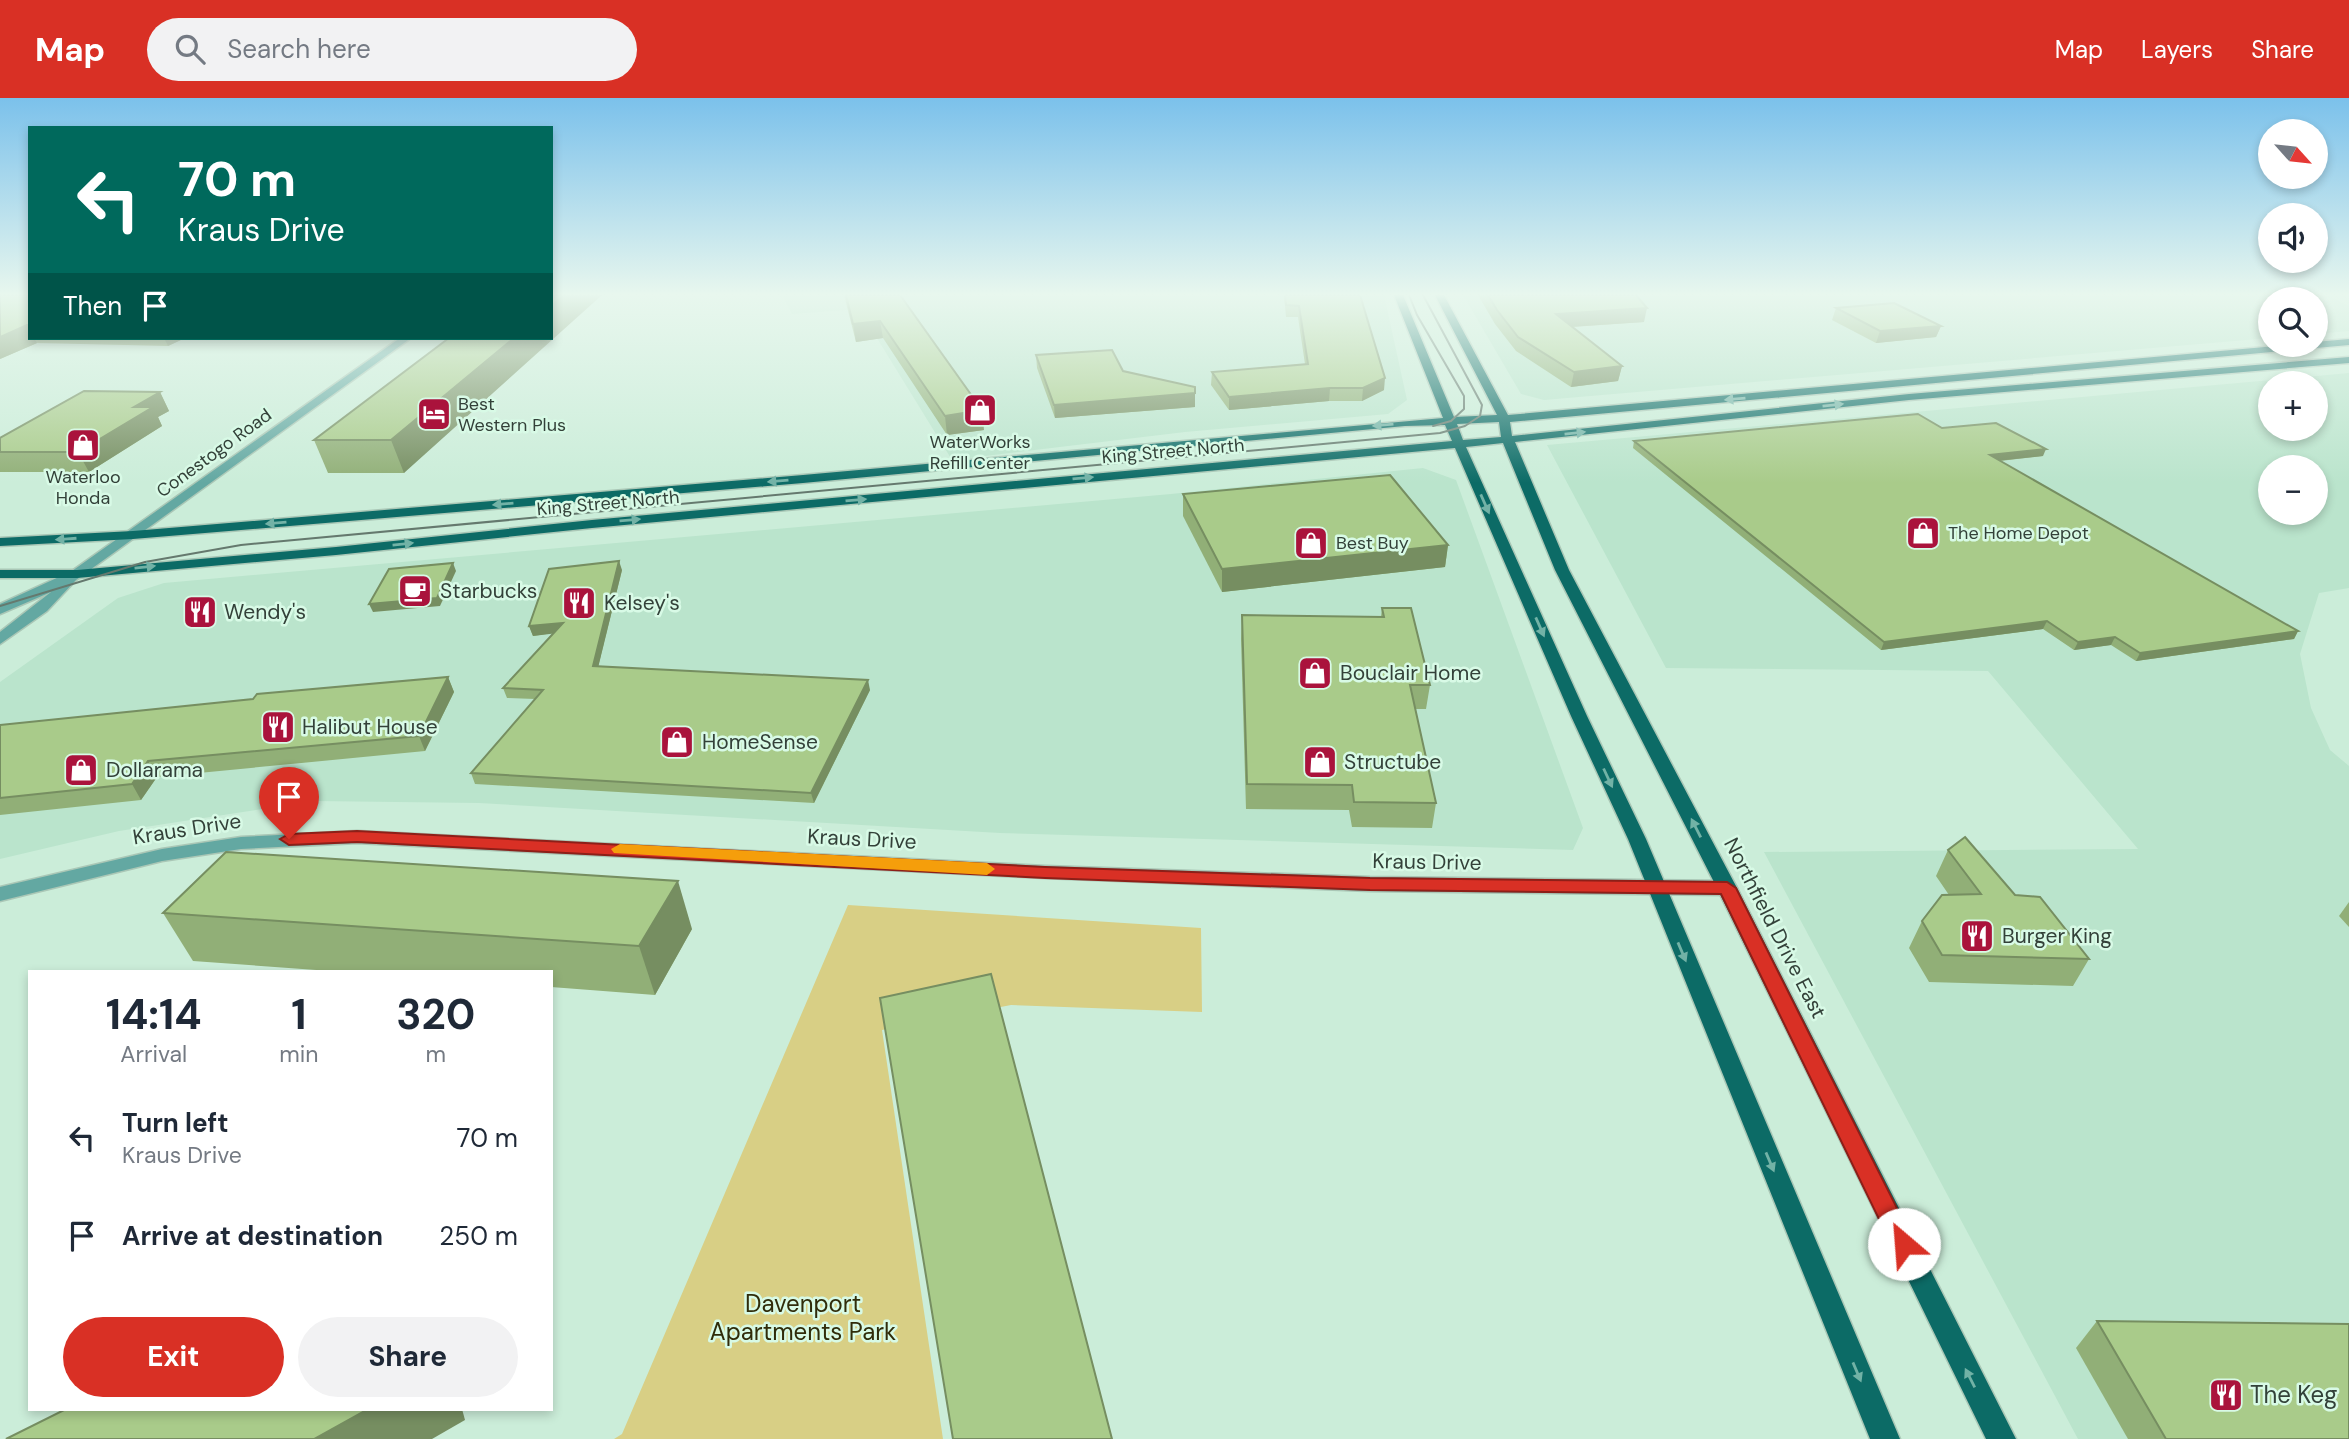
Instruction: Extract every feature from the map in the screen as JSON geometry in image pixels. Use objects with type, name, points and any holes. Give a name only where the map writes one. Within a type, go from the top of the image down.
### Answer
[{"type":"main road","points":[[1425,358],[1438,397],[1657,888],[1885,1439]]},
{"type":"main road","name":"Northfield Drive East","points":[[1472,358],[1504,419],[1507,438],[1562,570],[1727,888],[2001,1439]]},
{"type":"main road","name":"King Street North","points":[[0,542],[133,535],[830,477],[1405,423],[1504,419],[2178,358]]},
{"type":"main road","name":"King Street North","points":[[0,574],[77,574],[2050,384],[2349,360]]},
{"type":"street","name":"Conestogo Road","points":[[0,639],[42,608],[77,574],[379,358]]},
{"type":"street","name":"Conestogo Road","points":[[0,610],[77,574]]},
{"type":"street","name":"Kraus Drive","points":[[0,894],[133,860],[175,853],[241,843],[357,837],[1045,872],[1370,884],[1727,888]]},
{"type":"shaded area","points":[[889,358],[1398,358],[1407,400],[1388,414],[1185,432],[952,460]]},
{"type":"shaded area","points":[[1500,358],[2041,358],[1544,400],[1521,394]]},
{"type":"shaded area","points":[[2349,373],[2349,588],[2319,593],[2300,654],[2311,708],[2330,750],[2349,766],[2349,1439],[2078,1439],[1764,852],[2138,849],[1988,671],[1666,668],[1547,445],[2258,381],[2258,441],[2328,441],[2328,375]]},
{"type":"shaded area","points":[[1423,468],[1456,480],[1583,828],[1573,850],[1000,833],[479,803],[314,801],[119,831],[0,859],[0,682],[118,598],[164,583],[1171,494]]},
{"type":"green space","name":"Davenport Apartments Park","points":[[848,905],[1201,928],[1202,1012],[1011,1005],[882,1030],[943,1439],[614,1439],[622,1434]]},
{"type":"building","points":[[423,358],[490,358],[391,440],[314,440]]},
{"type":"building","points":[[905,358],[945,358],[982,410],[945,416]]},
{"type":"building","points":[[1037,358],[1116,358],[1123,371],[1195,387],[1195,393],[1054,405]]},
{"type":"building","points":[[1307,358],[1379,358],[1385,378],[1363,388],[1330,388],[1229,397],[1212,372],[1308,364]]},
{"type":"building","points":[[1551,358],[1611,358],[1622,366],[1574,372]]},
{"type":"building","points":[[84,391],[160,392],[134,407],[153,407],[78,452],[0,452],[0,438]]},
{"type":"building","name":"The Home Depot","points":[[1918,414],[1942,428],[1996,423],[2046,449],[1990,455],[2298,631],[2140,653],[2115,637],[2078,642],[2047,621],[1884,642],[1634,441]]},
{"type":"building","name":"Best Buy","points":[[1390,475],[1448,545],[1222,569],[1183,494]]},
{"type":"building","name":"HomeSense","points":[[619,561],[593,666],[868,680],[811,793],[471,773],[543,690],[503,688],[563,623],[529,626],[549,569]]},
{"type":"building","name":"Starbucks","points":[[453,563],[437,598],[369,604],[389,569]]},
{"type":"building","points":[[1382,608],[1411,608],[1430,685],[1410,685],[1436,803],[1354,802],[1352,785],[1247,784],[1242,615],[1384,617]]},
{"type":"building","points":[[448,677],[419,736],[148,761],[132,784],[0,798],[0,725],[253,699],[257,694]]},
{"type":"building","points":[[1965,837],[2015,895],[2040,897],[2089,959],[1942,955],[1922,921],[1942,895],[1981,894],[1948,850]]},
{"type":"building","points":[[226,852],[678,881],[639,946],[163,913]]},
{"type":"building","points":[[991,974],[1112,1439],[953,1439],[880,998]]},
{"type":"building","name":"The Keg","points":[[2097,1321],[2349,1324],[2349,1439],[2166,1439]]},
{"type":"building","points":[[62,1411],[364,1411],[314,1439],[6,1439]]},
{"type":"tram line","points":[[1433,426],[1451,421],[1464,409],[1464,396],[1442,358]]},
{"type":"tram line","points":[[0,606],[145,562],[241,545],[1440,433],[1465,426],[1480,416],[1482,405],[1457,358]]},
{"type":"slow traffic","points":[[620,849],[987,869]]},
{"type":"place","name":"WaterWorks Refill Center","points":[[980,410]]},
{"type":"place","name":"Best Western Plus","points":[[434,414]]},
{"type":"place","name":"Waterloo Honda","points":[[83,445]]},
{"type":"place","name":"The Home Depot","points":[[1923,533]]},
{"type":"place","name":"Best Buy","points":[[1311,543]]},
{"type":"place","name":"Starbucks","points":[[415,591]]},
{"type":"place","name":"Kelsey's","points":[[579,603]]},
{"type":"place","name":"Wendy's","points":[[200,612]]},
{"type":"place","name":"Bouclair Home","points":[[1315,673]]},
{"type":"place","name":"Halibut House","points":[[278,727]]},
{"type":"place","name":"HomeSense","points":[[677,742]]},
{"type":"place","name":"Structube","points":[[1320,762]]},
{"type":"place","name":"Dollarama","points":[[81,770]]},
{"type":"place","name":"Burger King","points":[[1977,936]]},
{"type":"place","name":"The Keg","points":[[2226,1395]]},
{"type":"route","points":[[289,839],[357,837],[1045,872],[1370,884],[1727,888],[1904,1244]]}]
